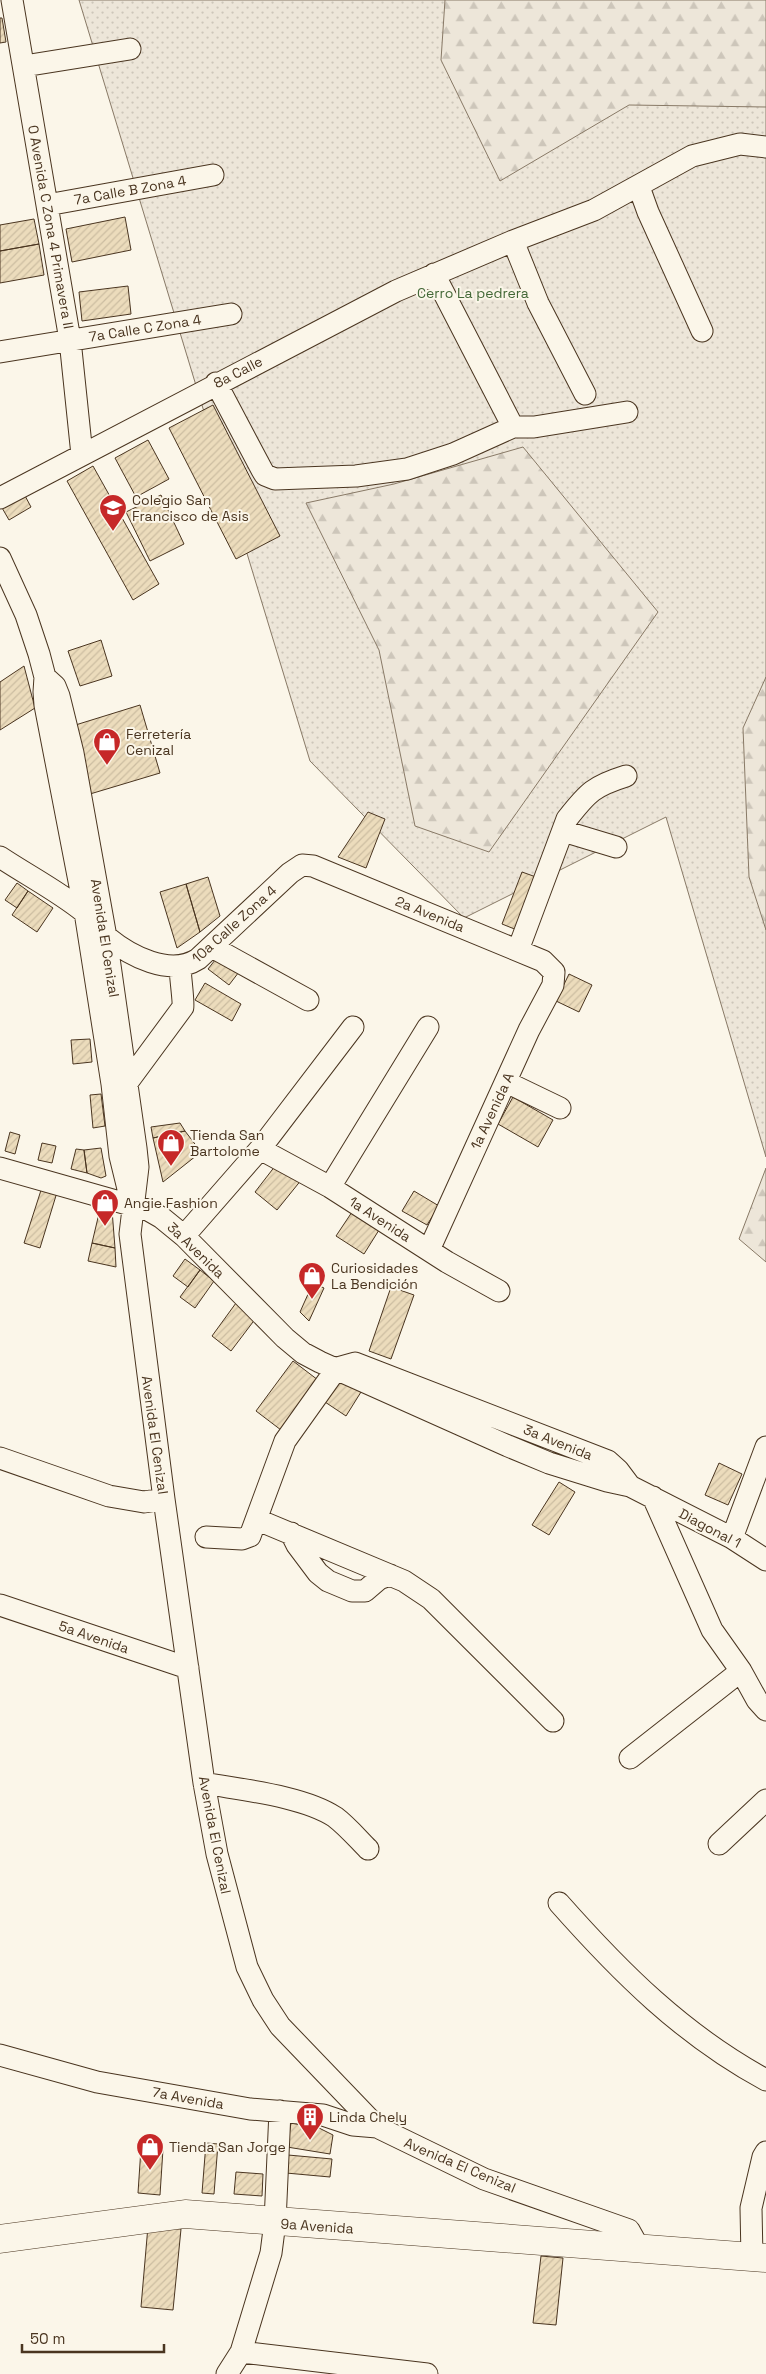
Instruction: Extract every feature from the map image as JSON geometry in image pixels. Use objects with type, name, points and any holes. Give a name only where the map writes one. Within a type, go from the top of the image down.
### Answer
[{"type":"main road","name":"9a Avenida","points":[[0,2239],[185,2214],[759,2258]]},
{"type":"street","name":"0 Avenida C Zona 4 Primavera II","points":[[12,0],[70,340],[82,455]]},
{"type":"street","points":[[24,66],[130,50]]},
{"type":"street","name":"8a Calle","points":[[0,498],[216,383],[396,291],[479,254],[594,210],[639,187],[692,156],[740,144],[766,147]]},
{"type":"street","name":"7a Calle B Zona 4","points":[[47,205],[213,175]]},
{"type":"street","points":[[639,187],[648,212],[702,331]]},
{"type":"street","points":[[513,241],[538,303],[585,394]]},
{"type":"street","points":[[434,274],[513,427]]},
{"type":"street","name":"7a Calle C Zona 4","points":[[0,352],[231,314]]},
{"type":"street","points":[[216,383],[265,475],[275,479],[356,476],[407,469],[453,454],[513,427],[534,427],[627,412]]},
{"type":"street","name":"Avenida El Cenizal","points":[[0,558],[26,615],[46,677],[45,704],[84,912],[119,1083]]},
{"type":"street","name":"Avenida El Cenizal","points":[[46,677],[55,686],[64,715],[106,937],[119,1083],[120,1156],[132,1205],[130,1234],[132,1264],[164,1499],[204,1783],[217,1854],[247,1967],[263,2000],[280,2026],[299,2048],[377,2126],[484,2179],[629,2230],[634,2239],[636,2249]]},
{"type":"street","points":[[518,950],[568,819],[581,801],[600,784],[626,776]]},
{"type":"street","points":[[563,832],[616,847]]},
{"type":"street","points":[[0,857],[84,912],[106,937]]},
{"type":"street","name":"10a Calle Zona 4","points":[[106,937],[159,965],[180,967],[190,964],[212,947],[290,873],[302,865]]},
{"type":"street","name":"2a Avenida","points":[[302,865],[314,866],[544,961],[554,972]]},
{"type":"street","points":[[212,947],[308,1000]]},
{"type":"street","points":[[119,1083],[184,1007],[180,967]]},
{"type":"street","name":"1a Avenida A","points":[[429,1250],[553,985],[554,972]]},
{"type":"street","points":[[184,1236],[260,1149],[353,1026]]},
{"type":"street","points":[[330,1187],[428,1027]]},
{"type":"street","points":[[506,1082],[560,1108]]},
{"type":"street","name":"1a Avenida","points":[[260,1149],[330,1187],[429,1250],[499,1291]]},
{"type":"street","name":"3a Avenida","points":[[0,1168],[132,1205],[162,1218],[184,1236],[285,1338],[303,1353],[337,1368],[350,1364],[365,1365],[608,1461],[618,1470],[630,1486],[653,1498]]},
{"type":"street","points":[[206,1537],[246,1538],[258,1520],[285,1441],[337,1368]]},
{"type":"street","points":[[732,1538],[766,1447]]},
{"type":"street","points":[[0,1458],[109,1496],[144,1502],[164,1499]]},
{"type":"street","points":[[653,1498],[712,1630],[741,1671],[757,1700],[766,1710]]},
{"type":"street","name":"Diagonal 1","points":[[653,1498],[732,1538],[766,1560]]},
{"type":"street","points":[[258,1520],[419,1589],[432,1599],[553,1722]]},
{"type":"street","points":[[291,1533],[297,1545],[318,1573],[328,1581],[352,1591],[365,1591],[379,1579],[390,1575]]},
{"type":"street","name":"5a Avenida","points":[[0,1605],[188,1668]]},
{"type":"street","points":[[630,1758],[741,1671]]},
{"type":"street","points":[[204,1783],[300,1802],[319,1809],[336,1818],[368,1849]]},
{"type":"street","points":[[719,1844],[766,1800]]},
{"type":"street","points":[[559,1903],[637,1987],[695,2036],[766,2080]]},
{"type":"street","name":"7a Avenida","points":[[0,2056],[97,2082],[250,2109],[322,2114],[353,2125],[377,2126]]},
{"type":"street","points":[[227,2374],[241,2352],[271,2253],[275,2222],[280,2110]]},
{"type":"street","points":[[759,2258],[751,2208],[763,2157],[766,2152]]},
{"type":"street","points":[[241,2352],[427,2374]]},
{"type":"green space","name":"Cerro La pedrera","points":[[79,0],[766,0],[766,1157],[666,817],[464,918],[310,761]]},
{"type":"green space","points":[[445,0],[766,0],[766,107],[629,105],[500,181],[441,60]]},
{"type":"green space","points":[[523,447],[658,612],[489,852],[415,826],[379,650],[306,503],[394,484]]},
{"type":"green space","points":[[766,677],[766,930],[749,877],[743,728]]},
{"type":"green space","points":[[766,1168],[766,1262],[739,1239]]},
{"type":"building","points":[[0,18],[2,18],[6,42],[0,43]]},
{"type":"building","points":[[125,217],[131,250],[72,262],[66,229]]},
{"type":"building","points":[[34,219],[39,244],[0,251],[0,225]]},
{"type":"building","points":[[39,244],[44,275],[0,283],[0,251]]},
{"type":"building","points":[[128,286],[131,314],[82,321],[79,292]]},
{"type":"building","points":[[213,405],[280,536],[236,559],[169,428]]},
{"type":"building","points":[[148,440],[169,479],[136,497],[115,458]]},
{"type":"building","name":"Colegio San Francisco de Asis","points":[[93,466],[159,584],[133,600],[67,481]]},
{"type":"building","points":[[23,492],[31,507],[9,520],[1,506]]},
{"type":"building","points":[[161,495],[184,544],[150,561],[126,512]]},
{"type":"building","points":[[101,640],[112,676],[80,686],[68,651]]},
{"type":"building","points":[[24,666],[35,708],[0,730],[0,682]]},
{"type":"building","points":[[140,705],[160,773],[90,794],[69,727]]},
{"type":"building","points":[[368,812],[385,819],[366,868],[338,857]]},
{"type":"building","points":[[522,872],[536,877],[517,930],[502,924]]},
{"type":"building","points":[[208,877],[220,916],[200,932],[186,884]]},
{"type":"building","points":[[17,883],[28,891],[17,908],[5,900]]},
{"type":"building","points":[[186,884],[200,932],[177,948],[160,892]]},
{"type":"building","points":[[28,891],[53,908],[37,932],[12,915]]},
{"type":"building","points":[[219,955],[242,968],[229,985],[208,969]]},
{"type":"building","points":[[569,974],[592,985],[579,1012],[556,1001]]},
{"type":"building","points":[[205,983],[241,1004],[232,1021],[195,1000]]},
{"type":"building","points":[[90,1039],[92,1062],[73,1064],[71,1040]]},
{"type":"building","points":[[101,1094],[105,1126],[93,1128],[90,1095]]},
{"type":"building","points":[[513,1097],[553,1120],[538,1147],[498,1124]]},
{"type":"building","points":[[180,1123],[185,1131],[153,1138],[151,1127]]},
{"type":"building","name":"Tienda San Bartolome","points":[[185,1131],[201,1152],[163,1182],[153,1138]]},
{"type":"building","points":[[10,1132],[20,1135],[15,1154],[5,1151]]},
{"type":"building","points":[[42,1143],[56,1146],[52,1163],[38,1160]]},
{"type":"building","name":"Angie Fashion","points":[[101,1148],[106,1176],[101,1178],[87,1173],[84,1150]]},
{"type":"building","points":[[76,1149],[84,1150],[87,1173],[71,1169]]},
{"type":"building","points":[[279,1161],[302,1179],[277,1210],[255,1192]]},
{"type":"building","points":[[43,1184],[58,1189],[40,1248],[24,1243]]},
{"type":"building","points":[[414,1191],[439,1206],[427,1225],[402,1211]]},
{"type":"building","name":"Angie Fashion","points":[[101,1205],[112,1210],[115,1248],[92,1243]]},
{"type":"building","points":[[352,1212],[379,1230],[364,1254],[336,1236]]},
{"type":"building","points":[[92,1243],[115,1248],[116,1267],[88,1261]]},
{"type":"building","points":[[185,1259],[200,1270],[188,1287],[173,1276]]},
{"type":"building","points":[[200,1270],[214,1281],[195,1308],[180,1297]]},
{"type":"building","name":"Curiosidades La Bendición","points":[[313,1283],[324,1288],[309,1321],[300,1312]]},
{"type":"building","points":[[391,1287],[414,1295],[391,1359],[369,1351]]},
{"type":"building","points":[[236,1303],[256,1318],[231,1351],[212,1336]]},
{"type":"building","points":[[293,1361],[318,1380],[281,1430],[256,1411]]},
{"type":"building","points":[[340,1378],[361,1392],[346,1416],[325,1402]]},
{"type":"building","points":[[719,1463],[742,1474],[728,1505],[705,1495]]},
{"type":"building","points":[[559,1482],[575,1492],[549,1535],[532,1525]]},
{"type":"building","name":"Linda Chely","points":[[291,2123],[319,2128],[333,2135],[330,2154],[287,2147]]},
{"type":"building","points":[[206,2143],[218,2144],[214,2194],[202,2193]]},
{"type":"building","name":"Tienda San Jorge","points":[[141,2148],[163,2149],[160,2195],[138,2193]]},
{"type":"building","points":[[288,2155],[332,2159],[330,2177],[286,2173]]},
{"type":"building","points":[[236,2172],[263,2174],[262,2196],[234,2194]]},
{"type":"building","points":[[148,2226],[181,2229],[173,2310],[141,2307]]},
{"type":"building","points":[[541,2256],[563,2258],[556,2325],[533,2323]]},
{"type":"place","name":"Colegio San Francisco de Asis","points":[[113,532]]},
{"type":"place","name":"Ferretería Cenizal","points":[[107,766]]},
{"type":"place","name":"Tienda San Bartolome","points":[[171,1167]]},
{"type":"place","name":"Angie Fashion","points":[[105,1227]]},
{"type":"place","name":"Curiosidades La Bendición","points":[[312,1300]]},
{"type":"place","name":"Linda Chely","points":[[310,2141]]},
{"type":"place","name":"Tienda San Jorge","points":[[150,2171]]}]
